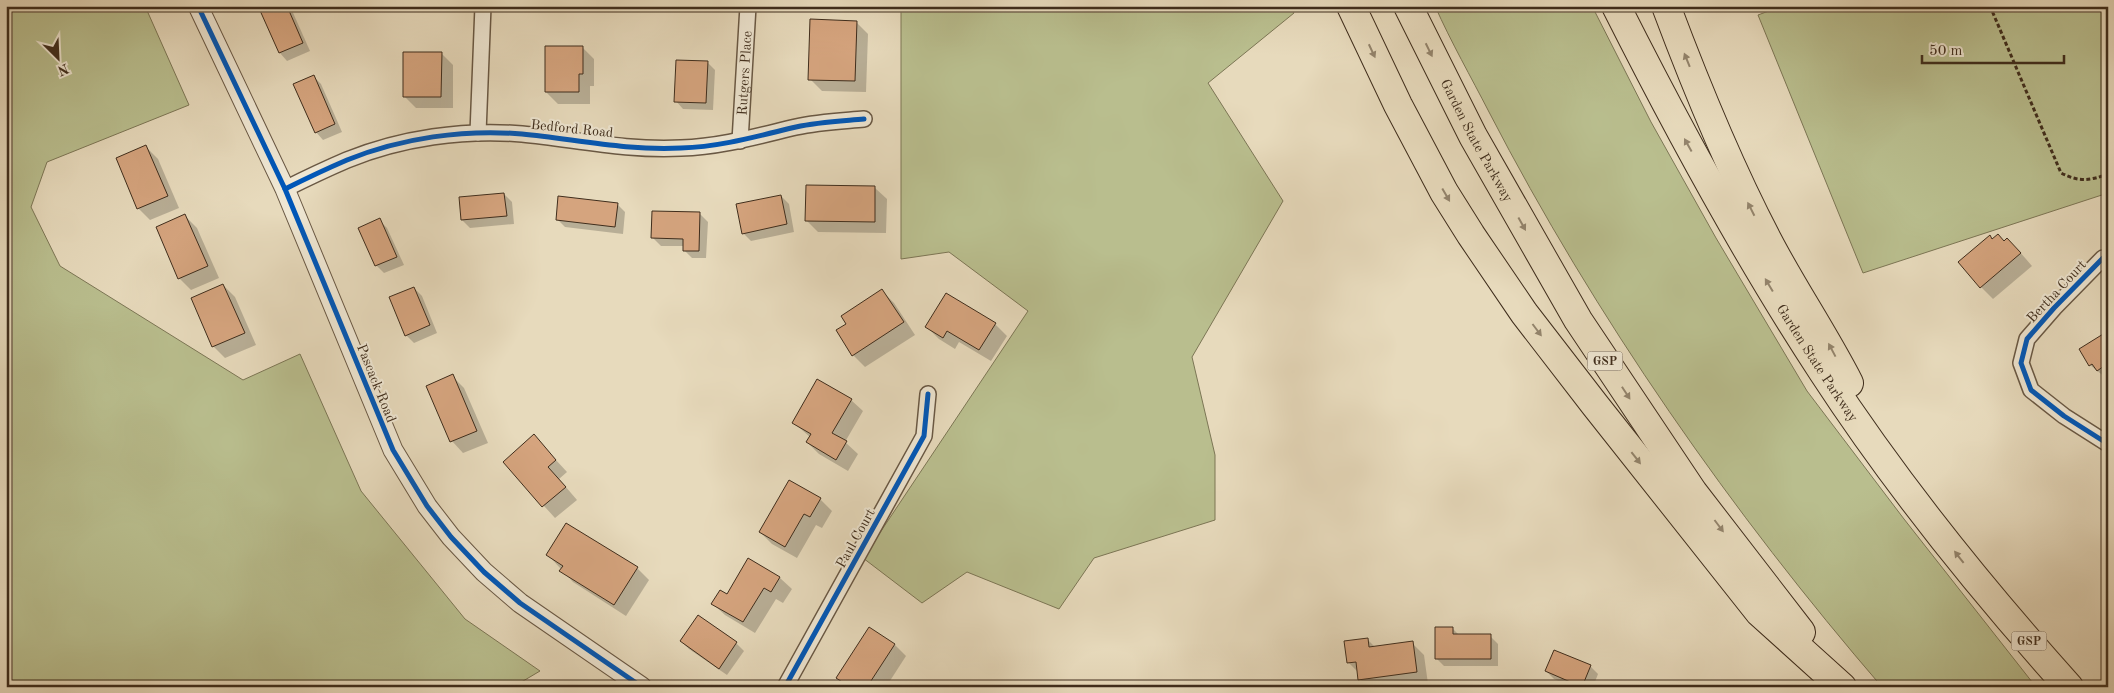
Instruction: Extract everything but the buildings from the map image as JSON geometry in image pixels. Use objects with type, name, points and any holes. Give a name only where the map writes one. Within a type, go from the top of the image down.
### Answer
[{"type":"highway","points":[[1351,6],[1398,105],[1444,192],[1524,312],[1594,405],[1759,612],[1842,687]]},
{"type":"highway","name":"Garden State Parkway","points":[[1408,6],[1473,136],[1578,320],[1693,492],[1778,603],[1847,687]]},
{"type":"highway","name":"Garden State Parkway","points":[[1616,6],[1650,76],[1717,196],[1823,372],[1903,486],[1989,596],[2069,687]]},
{"type":"highway","points":[[1666,6],[1705,106],[1748,202],[1769,243],[1825,336],[1903,486]]},
{"type":"street","name":"Pascack Road","points":[[198,6],[285,189],[393,450],[427,506],[451,537],[484,572],[520,603],[642,687]]},
{"type":"street","points":[[478,133],[483,6]]},
{"type":"street","name":"Rutgers Place","points":[[740,140],[748,6]]},
{"type":"street","name":"Bedford Road","points":[[285,189],[348,160],[394,145],[434,137],[478,133],[520,134],[645,148],[680,148],[740,140],[798,127],[864,119]]},
{"type":"street","name":"Bertha Court","points":[[2103,258],[2054,308],[2027,339],[2021,363],[2031,390],[2064,416],[2108,444]]},
{"type":"street","name":"Paul Court","points":[[785,687],[924,436],[928,394]]},
{"type":"path","points":[[1990,6],[2060,173],[2075,180],[2096,178],[2108,174]]},
{"type":"green space","points":[[6,6],[145,6],[189,105],[47,162],[31,207],[60,266],[243,380],[300,354],[361,491],[465,619],[540,671],[513,687],[6,687]]},
{"type":"green space","points":[[901,6],[1291,6],[1294,13],[1208,83],[1283,201],[1192,357],[1215,455],[1215,520],[1094,558],[1059,609],[967,572],[922,603],[863,558],[1028,311],[949,252],[901,259]]},
{"type":"green space","points":[[1435,6],[1592,6],[1651,122],[1716,238],[1807,391],[1904,519],[2036,687],[1882,687],[1772,553],[1669,411],[1620,338],[1530,188]]},
{"type":"green space","points":[[1782,6],[2108,6],[2108,193],[1863,273],[1758,15]]},
{"type":"cycle path","points":[[198,6],[285,189],[393,450],[427,506],[451,537],[484,572],[520,603],[642,687]]},
{"type":"cycle path","points":[[285,189],[339,163],[368,152],[411,141],[455,134],[522,134],[641,148],[681,148],[725,143],[813,124],[864,119]]},
{"type":"cycle path","points":[[2103,258],[2054,308],[2027,339],[2021,363],[2031,390],[2064,416],[2108,444]]},
{"type":"cycle path","points":[[785,687],[924,436],[928,394]]}]
